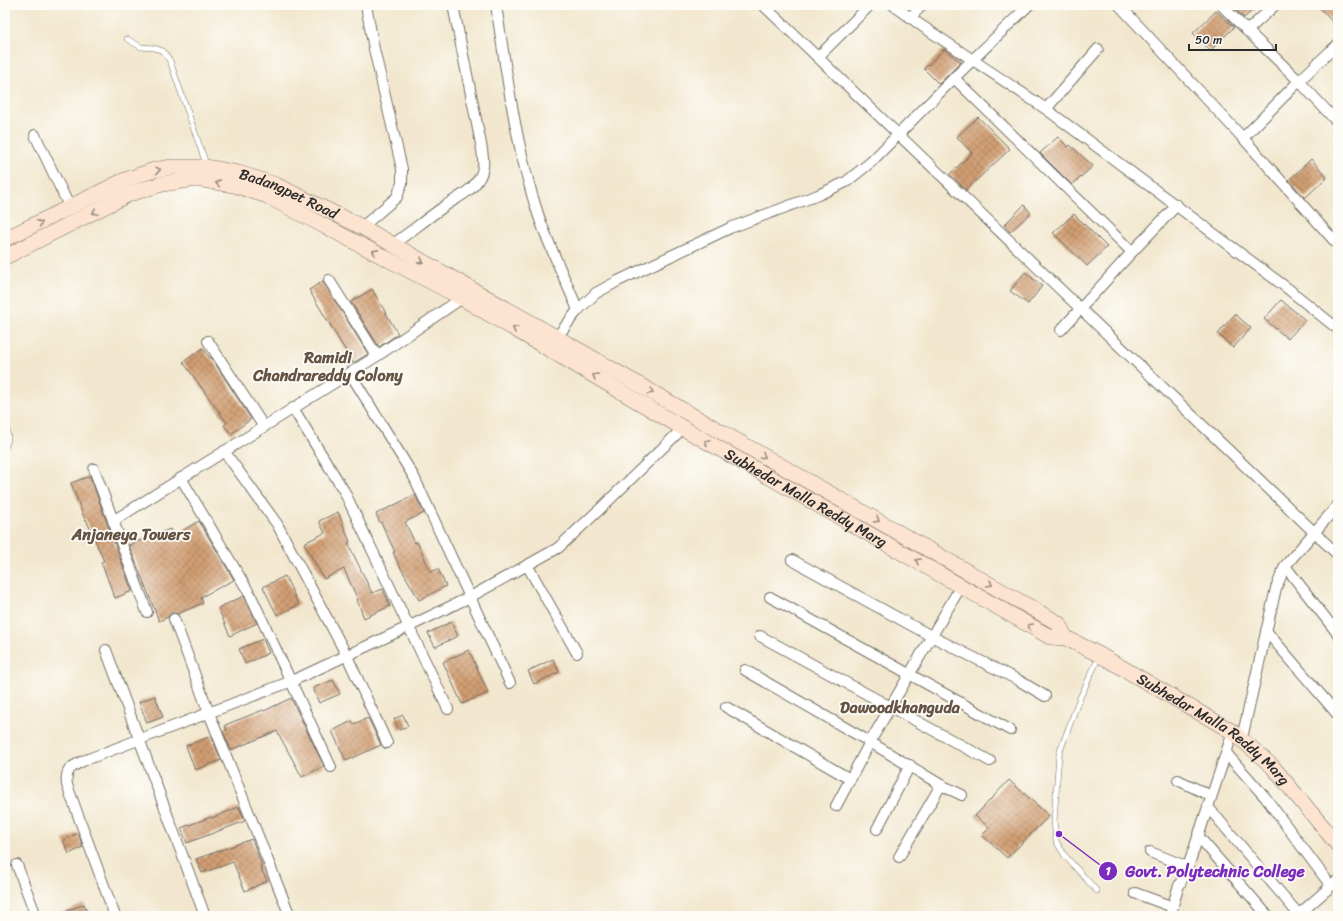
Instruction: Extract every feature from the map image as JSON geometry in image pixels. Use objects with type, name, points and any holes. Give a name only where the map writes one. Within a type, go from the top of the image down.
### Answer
[{"type":"main road","name":"Badangpet Road","points":[[5,240],[125,180],[154,170],[172,167],[207,167],[239,173],[276,185],[362,228],[552,343]]},
{"type":"main road","name":"Badangpet Road","points":[[5,257],[130,194],[162,184],[196,179],[234,185],[267,196],[462,298],[552,343]]},
{"type":"main road","name":"Subhedar Malla Reddy Marg","points":[[552,343],[683,428],[1050,637],[1066,638],[1100,655],[1238,735],[1272,766],[1338,845]]},
{"type":"main road","name":"Subhedar Malla Reddy Marg","points":[[552,343],[695,417],[1058,623],[1066,638]]},
{"type":"street","points":[[362,228],[397,198],[402,183],[402,169],[374,49],[366,5]]},
{"type":"street","points":[[392,245],[467,191],[479,179],[483,168],[481,144],[453,5]]},
{"type":"street","points":[[496,5],[506,72],[525,167],[539,217],[578,310]]},
{"type":"street","points":[[763,5],[1338,555]]},
{"type":"street","points":[[818,57],[870,5]]},
{"type":"street","points":[[893,5],[1046,109],[1178,205],[1338,329]]},
{"type":"street","points":[[911,17],[922,5]]},
{"type":"street","points":[[552,343],[578,310],[596,293],[730,228],[818,195],[846,182],[871,162],[1029,5]]},
{"type":"street","points":[[1119,5],[1244,138],[1338,245]]},
{"type":"street","points":[[1221,5],[1299,81],[1338,123]]},
{"type":"street","points":[[1247,30],[1275,5]]},
{"type":"street","points":[[1244,138],[1299,81],[1338,44]]},
{"type":"street","points":[[1046,109],[1098,49]]},
{"type":"street","points":[[954,78],[1132,252]]},
{"type":"street","points":[[35,135],[70,208]]},
{"type":"street","points":[[1061,330],[1132,252],[1178,205]]},
{"type":"street","points":[[329,280],[377,356]]},
{"type":"street","points":[[113,521],[377,356],[462,298]]},
{"type":"street","points":[[208,341],[264,427]]},
{"type":"street","points":[[350,373],[414,477],[510,683]]},
{"type":"street","points":[[293,408],[344,491],[448,709]]},
{"type":"street","points":[[115,916],[67,785],[66,778],[68,771],[77,764],[292,681],[347,656],[470,597],[558,548],[683,428]]},
{"type":"street","points":[[224,451],[277,524],[347,656],[387,743]]},
{"type":"street","points":[[94,469],[147,612]]},
{"type":"street","points":[[181,478],[251,596],[331,767]]},
{"type":"street","points":[[1135,893],[1171,911],[1178,888],[1188,867],[1226,753],[1238,735],[1276,588],[1285,566],[1338,505]]},
{"type":"street","points":[[792,560],[931,636],[1018,680],[1045,696]]},
{"type":"street","points":[[527,565],[577,653]]},
{"type":"street","points":[[1285,566],[1338,634]]},
{"type":"street","points":[[836,806],[870,742],[961,586]]},
{"type":"street","points":[[770,597],[1010,730]]},
{"type":"street","points":[[174,619],[209,713],[290,916]]},
{"type":"street","points":[[1266,631],[1338,715]]},
{"type":"street","points":[[760,636],[990,761]]},
{"type":"street","points":[[106,650],[205,916]]},
{"type":"street","points":[[745,670],[941,785],[962,795]]},
{"type":"street","points":[[726,707],[850,779]]},
{"type":"street","points":[[1208,807],[1299,916],[1335,883],[1265,797],[1226,753]]},
{"type":"street","points":[[877,829],[910,766]]},
{"type":"street","points":[[1178,780],[1211,796]]},
{"type":"street","points":[[899,857],[941,785]]},
{"type":"street","points":[[1198,836],[1268,916]]},
{"type":"street","points":[[1150,852],[1188,867]]},
{"type":"street","points":[[17,865],[36,916]]},
{"type":"lane","points":[[127,38],[141,47],[154,48],[163,51],[170,61],[207,167]]},
{"type":"lane","points":[[5,419],[8,439],[5,448]]},
{"type":"lane","points":[[1097,891],[1065,856],[1056,841],[1054,820],[1059,754],[1078,702],[1100,655]]},
{"type":"building","points":[[1237,5],[1259,5],[1244,18],[1234,8]]},
{"type":"building","points":[[1317,5],[1338,5],[1338,28]]},
{"type":"building","points":[[1216,11],[1234,27],[1210,51],[1193,33]]},
{"type":"building","points":[[944,49],[961,62],[939,84],[924,69]]},
{"type":"building","points":[[978,117],[1010,149],[966,190],[950,174],[972,153],[957,137]]},
{"type":"building","points":[[1058,137],[1068,147],[1070,145],[1093,166],[1072,185],[1040,153]]},
{"type":"building","points":[[1311,159],[1327,177],[1305,198],[1289,180]]},
{"type":"building","points":[[1024,205],[1031,213],[1010,232],[1004,225]]},
{"type":"building","points":[[1074,214],[1107,247],[1087,266],[1053,233]]},
{"type":"building","points":[[1025,272],[1042,286],[1028,304],[1010,291]]},
{"type":"building","points":[[323,281],[368,354],[353,363],[309,290]]},
{"type":"building","points":[[372,289],[398,334],[379,347],[351,302]]},
{"type":"building","points":[[1281,300],[1305,320],[1288,339],[1264,319]]},
{"type":"building","points":[[1235,314],[1251,328],[1233,348],[1218,334]]},
{"type":"building","points":[[203,348],[210,358],[211,357],[251,419],[231,434],[224,425],[227,423],[183,362]]},
{"type":"building","points":[[90,476],[132,591],[115,598],[101,562],[104,561],[86,519],[85,520],[71,483]]},
{"type":"building","points":[[415,495],[424,513],[405,522],[415,543],[417,542],[431,572],[438,569],[446,586],[419,600],[397,561],[393,552],[395,552],[376,514]]},
{"type":"building","points":[[338,512],[350,542],[348,543],[372,593],[383,589],[390,606],[364,618],[358,600],[344,569],[324,579],[304,543],[325,533],[319,521]]},
{"type":"building","points":[[199,521],[234,580],[201,597],[203,603],[177,614],[171,613],[168,617],[159,621],[129,545],[170,529],[173,536]]},
{"type":"building","points":[[285,576],[299,605],[277,615],[263,587]]},
{"type":"building","points":[[244,596],[257,623],[230,636],[218,608]]},
{"type":"building","points":[[451,622],[458,636],[435,647],[428,633]]},
{"type":"building","points":[[263,639],[269,653],[245,664],[239,649]]},
{"type":"building","points":[[469,650],[488,693],[462,704],[443,662]]},
{"type":"building","points":[[553,659],[559,672],[534,684],[528,671]]},
{"type":"building","points":[[333,680],[340,694],[319,703],[313,688]]},
{"type":"building","points":[[155,696],[163,717],[147,723],[139,702]]},
{"type":"building","points":[[291,698],[324,766],[302,777],[277,731],[231,750],[223,732],[227,730],[225,725],[263,710],[264,711]]},
{"type":"building","points":[[403,715],[408,726],[399,730],[394,719]]},
{"type":"building","points":[[368,718],[381,745],[346,761],[332,731],[352,721],[354,724]]},
{"type":"building","points":[[211,736],[221,760],[195,770],[186,746]]},
{"type":"building","points":[[1009,780],[1049,816],[1007,858],[982,835],[990,828],[975,816]]},
{"type":"building","points":[[239,807],[245,821],[187,843],[181,828]]},
{"type":"building","points":[[78,833],[83,847],[69,854],[63,840]]},
{"type":"building","points":[[252,839],[262,866],[260,866],[267,881],[245,891],[233,862],[202,873],[196,859]]},
{"type":"building","points":[[84,904],[89,916],[55,916]]},
{"type":"place","name":"Govt. Polytechnic College","points":[[1059,834]]},
{"type":"district","name":"Ramidi Chandrareddy Colony","points":[[328,366]]},
{"type":"district","name":"Anjaneya Towers","points":[[131,534]]},
{"type":"district","name":"Dawoodkhanguda","points":[[900,707]]}]
